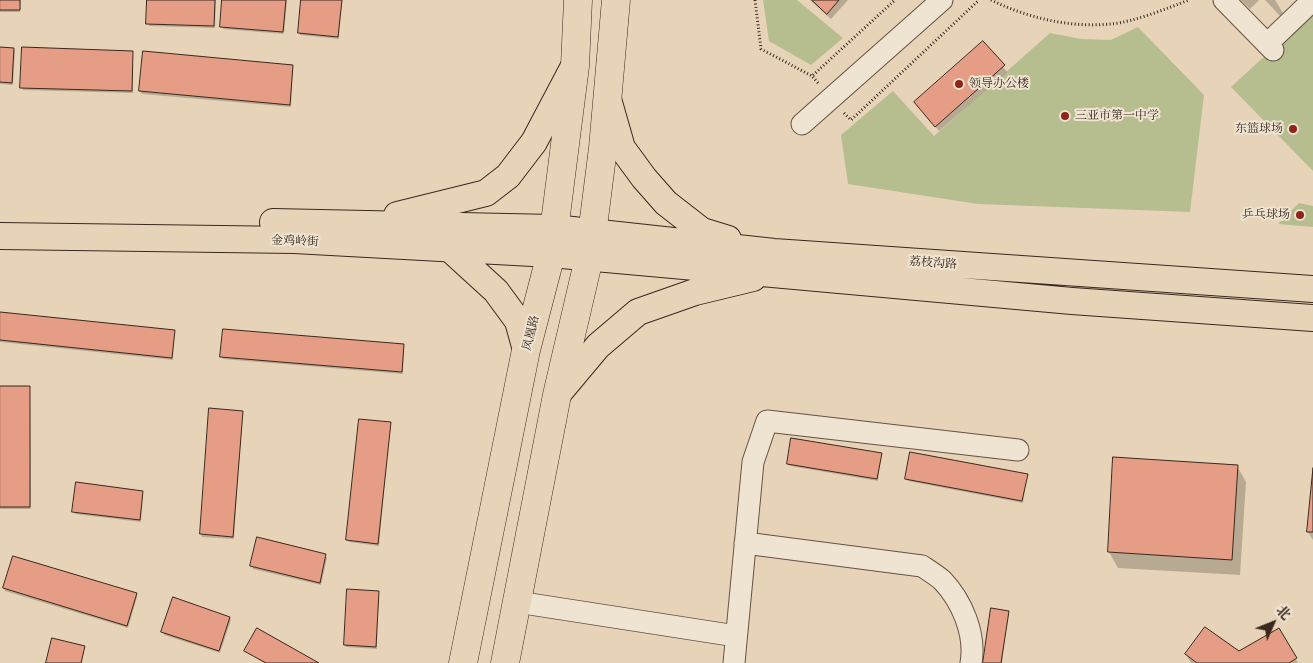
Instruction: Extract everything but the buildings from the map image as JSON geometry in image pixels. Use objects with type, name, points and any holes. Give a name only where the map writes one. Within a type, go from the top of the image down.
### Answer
[{"type":"highway","name":"凤凰路","points":[[463,663],[526,350],[552,241],[575,66],[578,0]]},
{"type":"highway","points":[[506,663],[557,395],[590,246],[608,98],[616,0]]},
{"type":"main road","points":[[362,223],[486,192],[508,176],[534,142],[575,66]]},
{"type":"main road","points":[[608,98],[622,148],[644,178],[666,203],[702,231],[775,263]]},
{"type":"main road","name":"金鸡岭街","points":[[0,218],[362,223],[552,241]]},
{"type":"main road","name":"金鸡岭街","points":[[0,236],[294,240],[450,249],[552,241]]},
{"type":"main road","name":"荔枝沟路","points":[[552,241],[775,263],[1072,301],[1313,318]]},
{"type":"main road","points":[[450,249],[496,291],[518,321],[526,350]]},
{"type":"main road","points":[[557,395],[598,346],[638,312],[775,263]]},
{"type":"main road","name":"荔枝沟路","points":[[775,263],[1313,289]]},
{"type":"street","points":[[802,124],[942,0]]},
{"type":"street","points":[[1224,0],[1270,48],[1313,0]]},
{"type":"street","points":[[734,663],[753,462],[767,422],[1018,450]]},
{"type":"street","points":[[745,543],[922,566],[942,580],[966,617],[973,652],[971,663]]},
{"type":"street","points":[[517,602],[736,636]]},
{"type":"path","points":[[754,0],[760,49],[812,76],[851,120],[979,0]]},
{"type":"path","points":[[812,76],[895,0]]},
{"type":"path","points":[[991,0],[1013,10],[1055,22],[1112,24],[1189,0]]},
{"type":"green space","points":[[763,0],[797,0],[843,38],[811,65],[769,41]]},
{"type":"green space","name":"东篮球场","points":[[1313,12],[1313,171],[1231,87]]},
{"type":"green space","points":[[1138,27],[1204,95],[1190,212],[978,204],[848,184],[841,135],[893,91],[934,136],[1050,33],[1081,39],[1111,40]]},
{"type":"green space","name":"乒乓球场","points":[[1299,203],[1313,206],[1313,227],[1278,224]]},
{"type":"place","name":"领导办公楼","points":[[959,84]]},
{"type":"place","name":"三亚市第一中学","points":[[1065,116]]},
{"type":"place","name":"东篮球场","points":[[1293,129]]},
{"type":"place","name":"乒乓球场","points":[[1300,215]]}]
